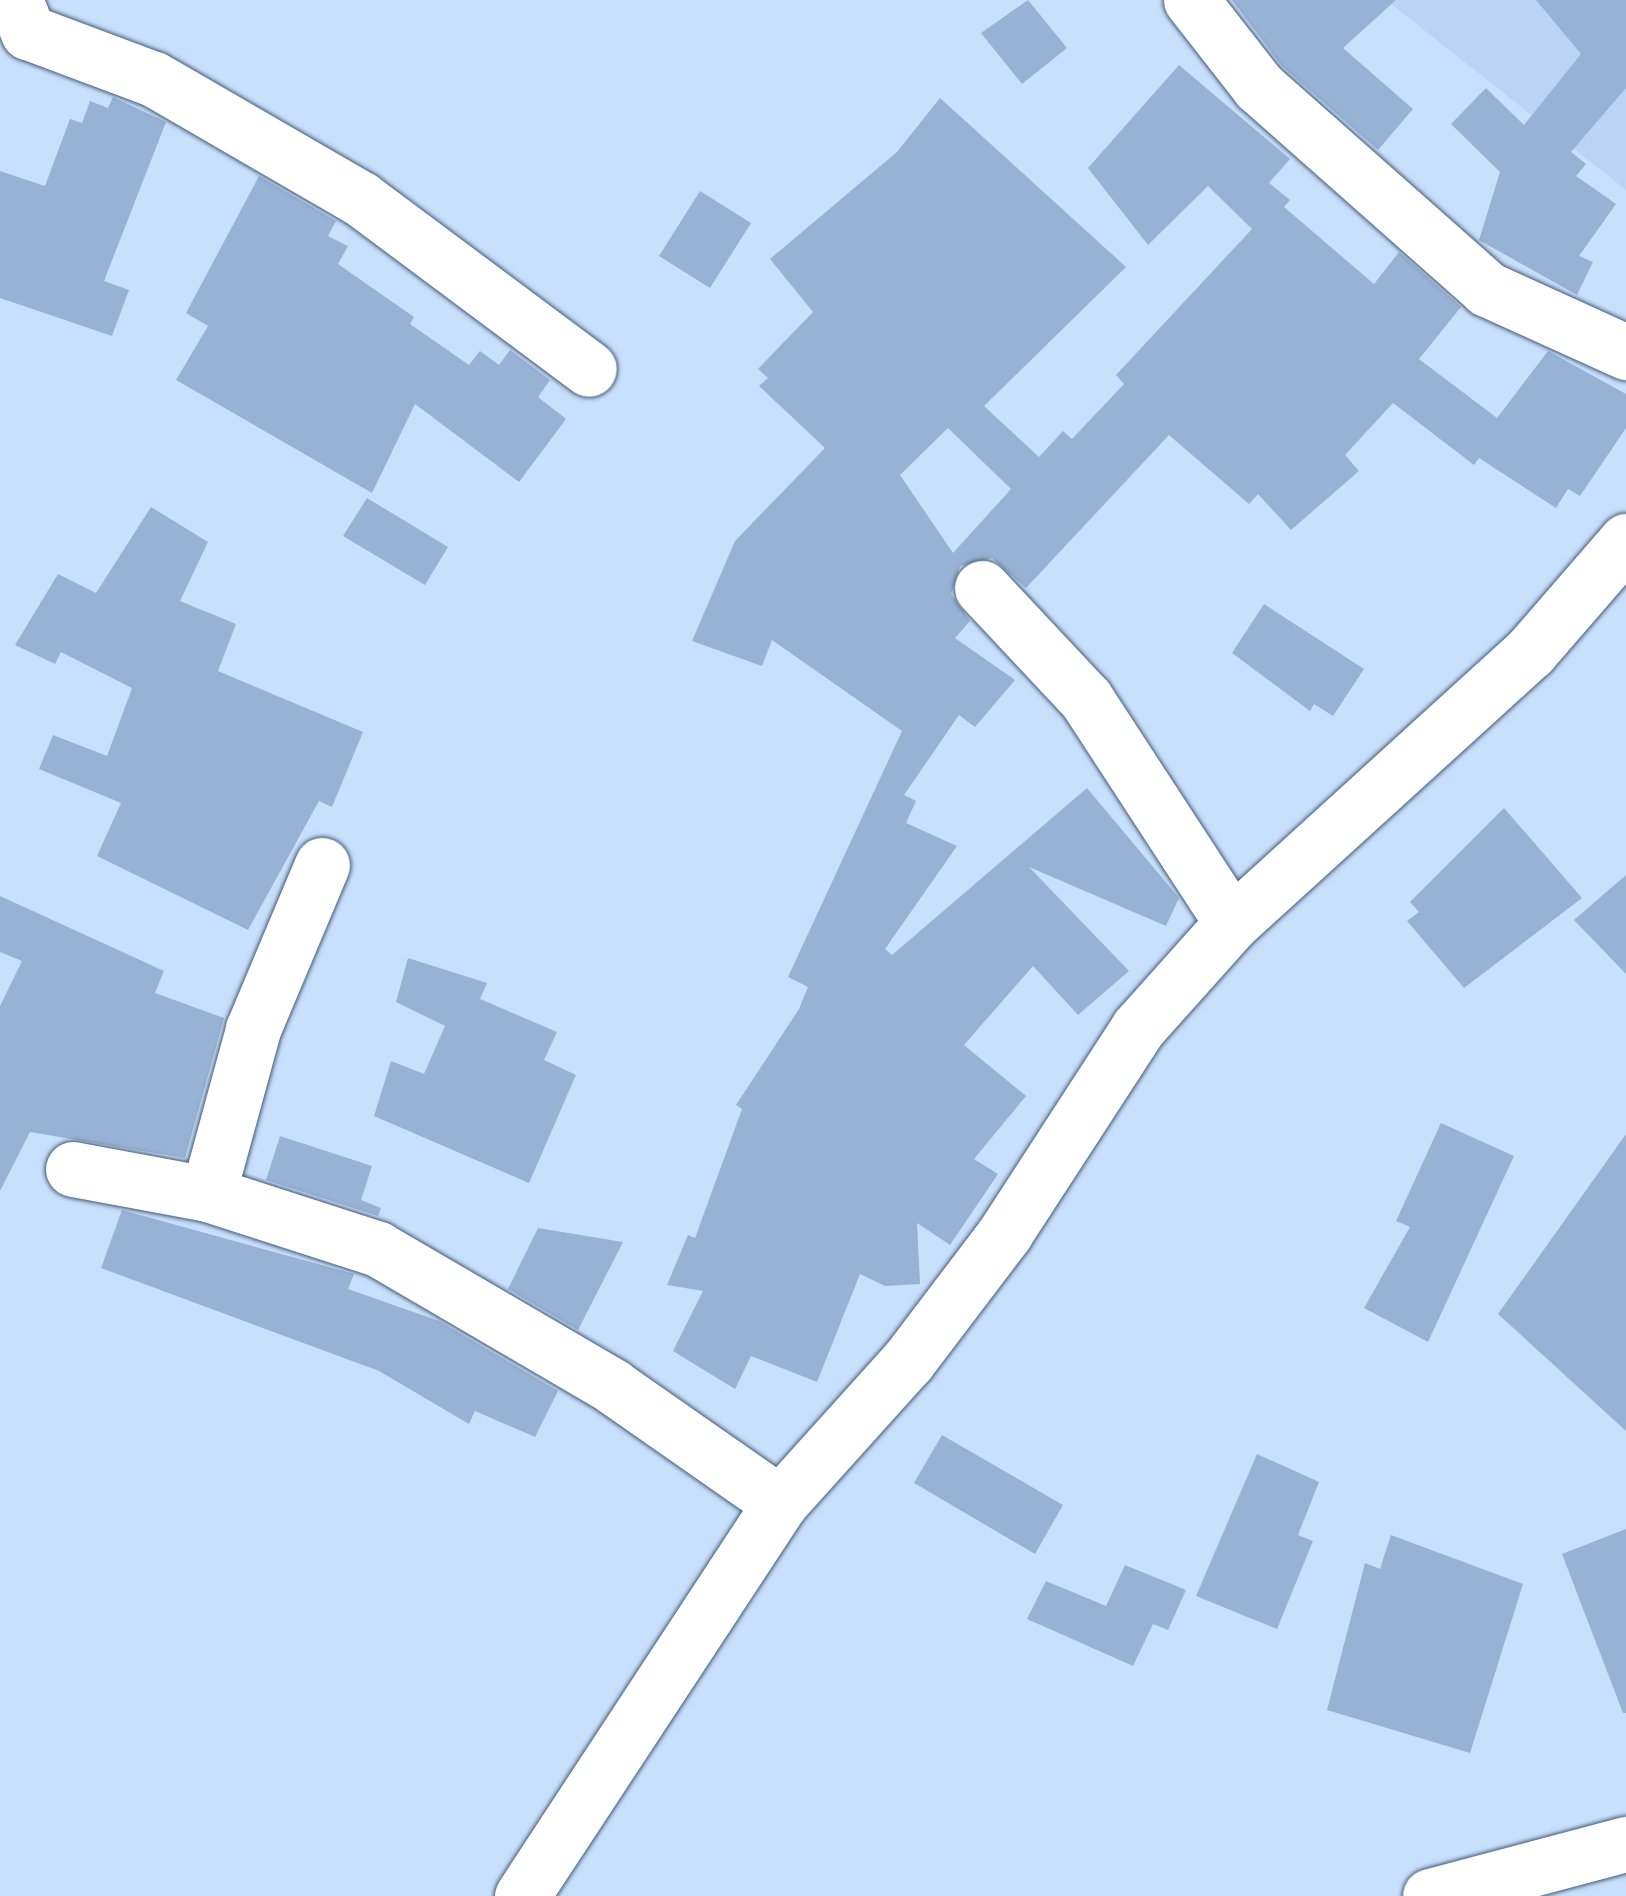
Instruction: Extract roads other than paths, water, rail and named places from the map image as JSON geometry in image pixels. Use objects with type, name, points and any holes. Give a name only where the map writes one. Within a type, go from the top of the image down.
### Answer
[{"type":"street","points":[[15,0],[28,32],[154,78],[361,199],[589,368]]},
{"type":"street","points":[[1191,0],[1260,87],[1487,289],[1626,352]]},
{"type":"street","points":[[522,1896],[780,1503],[908,1360],[1005,1233],[1138,1028],[1232,923],[1530,652],[1626,541]]},
{"type":"street","points":[[982,588],[1086,699],[1232,923]]},
{"type":"street","points":[[208,1194],[253,1029],[322,865]]},
{"type":"street","points":[[73,1168],[208,1194],[378,1249],[484,1306],[780,1503]]},
{"type":"street","points":[[1430,1896],[1626,1844]]}]
